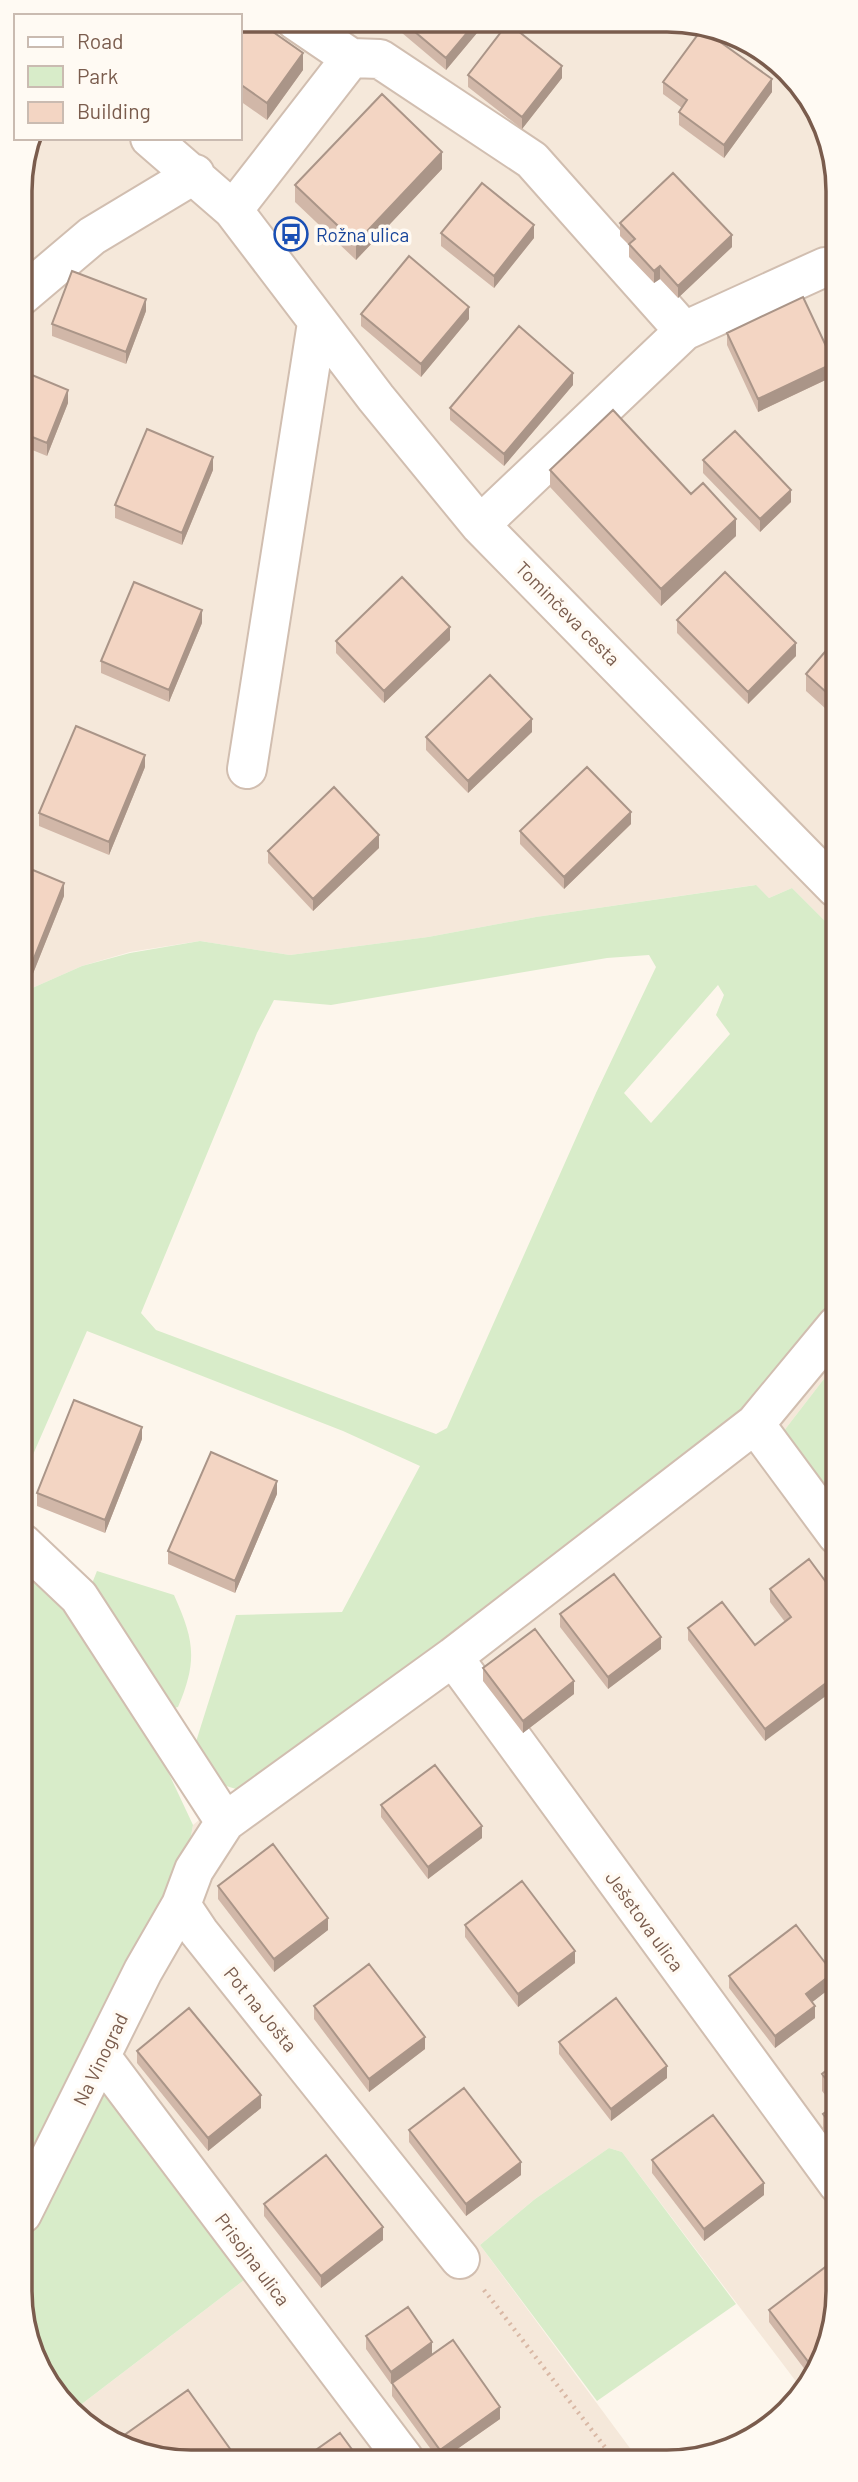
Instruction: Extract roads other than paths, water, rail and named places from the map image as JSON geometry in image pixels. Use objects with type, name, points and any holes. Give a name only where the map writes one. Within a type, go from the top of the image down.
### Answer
[{"type":"street","points":[[313,32],[351,58],[380,60],[532,160],[684,331]]},
{"type":"street","points":[[233,210],[351,58]]},
{"type":"street","name":"Tominčeva cesta","points":[[152,140],[195,174],[233,210],[317,323],[480,525],[827,878]]},
{"type":"street","points":[[32,288],[92,236],[195,174]]},
{"type":"street","points":[[480,525],[684,331],[825,267]]},
{"type":"street","points":[[247,769],[317,323]]},
{"type":"street","points":[[181,1905],[194,1870],[225,1822],[453,1657],[755,1424],[826,1338]]},
{"type":"street","points":[[755,1424],[826,1521]]},
{"type":"street","points":[[32,1552],[79,1597],[225,1822]]},
{"type":"street","name":"Ješetova ulica","points":[[453,1657],[826,2168]]},
{"type":"street","name":"Na Vinograd","points":[[32,2194],[143,1971],[181,1905]]},
{"type":"street","name":"Pot na Jošta","points":[[181,1905],[199,1932],[460,2259]]},
{"type":"street","name":"Prisojna ulica","points":[[102,2058],[397,2450]]},
{"type":"place","name":"Rožna ulica","points":[[291,234]]}]
